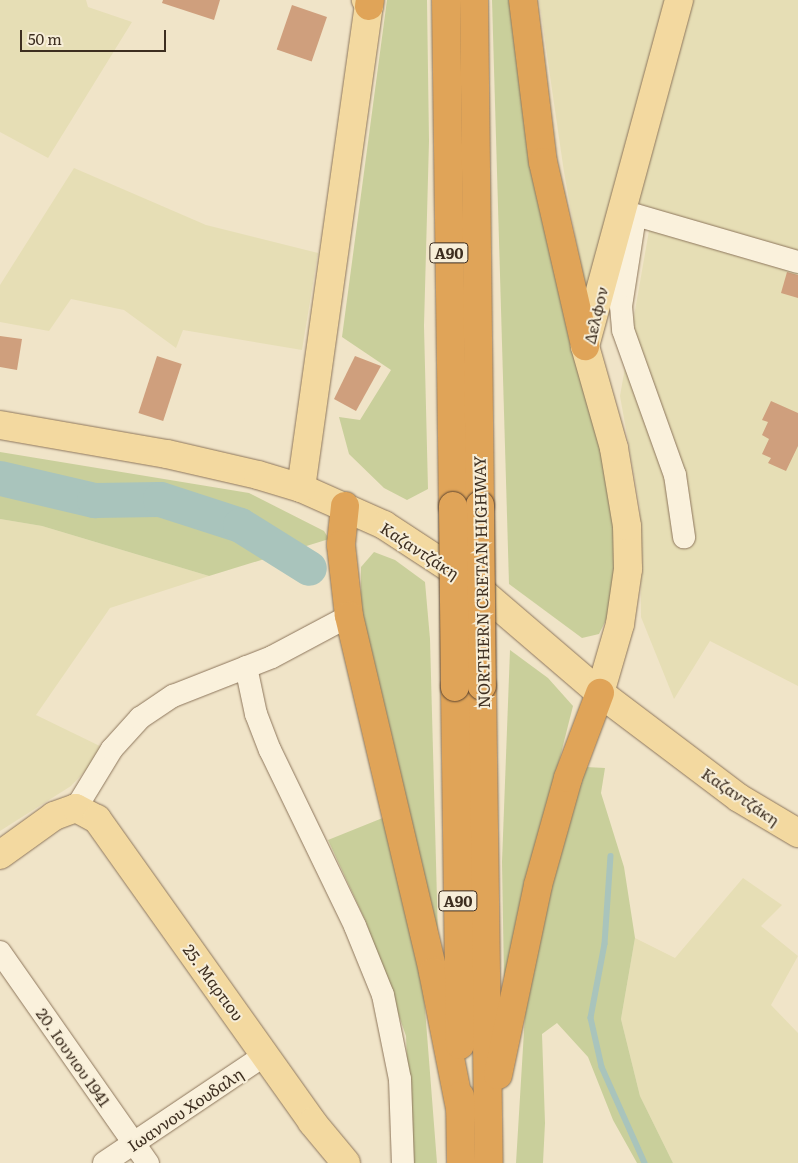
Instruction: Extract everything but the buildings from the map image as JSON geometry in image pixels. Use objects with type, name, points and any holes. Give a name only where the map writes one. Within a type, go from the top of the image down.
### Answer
[{"type":"highway","name":"NORTHERN CRETAN HIGHWAY","points":[[446,0],[462,1163]]},
{"type":"highway","name":"NORTHERN CRETAN HIGHWAY","points":[[474,0],[489,1163]]},
{"type":"highway","points":[[523,0],[544,162],[585,346]]},
{"type":"highway","points":[[345,506],[340,546],[350,616],[433,972],[461,1114]]},
{"type":"highway","points":[[489,1108],[508,1033],[538,886],[568,778],[600,693]]},
{"type":"main road","name":"Δελφον","points":[[600,693],[620,624],[628,569],[627,526],[614,448],[585,346],[629,214],[679,0]]},
{"type":"main road","points":[[301,488],[369,2]]},
{"type":"main road","name":"Καζαντζάκη","points":[[0,425],[167,454],[301,488],[384,525],[468,580],[600,693],[739,798],[798,833]]},
{"type":"main road","points":[[0,855],[54,816],[76,808]]},
{"type":"main road","name":"25. Μαρτιου","points":[[76,808],[97,819],[312,1122],[346,1163]]},
{"type":"street","points":[[684,537],[675,475],[623,330],[622,298],[629,214],[798,262]]},
{"type":"street","points":[[76,808],[112,749],[140,718],[173,696],[246,667],[350,616]]},
{"type":"street","points":[[246,667],[256,714],[270,750],[355,926],[383,995],[400,1079],[403,1163]]},
{"type":"street","name":"20. Ιουνιου 1941","points":[[0,952],[148,1163]]},
{"type":"street","name":"Ιωαννου Χουδαλη","points":[[104,1163],[266,1055]]},
{"type":"shaded area","points":[[0,0],[86,0],[88,7],[132,22],[48,158],[0,132]]},
{"type":"shaded area","points":[[539,0],[798,0],[798,686],[710,641],[674,699],[641,617],[640,508],[620,396],[653,208],[613,196],[588,308],[564,172]]},
{"type":"shaded area","points":[[74,168],[206,225],[318,253],[302,350],[183,330],[176,348],[124,310],[71,299],[49,331],[0,322],[0,285]]},
{"type":"shaded area","points":[[0,519],[42,526],[209,576],[110,608],[36,715],[106,749],[71,786],[0,831]]},
{"type":"shaded area","points":[[743,878],[782,905],[761,926],[798,956],[771,1005],[798,1033],[798,1163],[673,1163],[640,1096],[621,1019],[635,938],[675,958]]},
{"type":"green space","points":[[387,0],[427,0],[429,141],[424,326],[428,489],[407,500],[384,488],[349,454],[339,417],[360,420],[391,370],[342,337]]},
{"type":"green space","points":[[492,0],[515,0],[596,416],[613,524],[614,569],[609,614],[599,634],[582,638],[509,584]]},
{"type":"green space","points":[[0,452],[249,493],[324,531],[329,539],[209,576],[42,526],[0,519]]},
{"type":"green space","points":[[374,552],[395,560],[425,582],[430,639],[438,937],[361,609],[361,567]]},
{"type":"green space","points":[[510,650],[548,678],[573,706],[504,979],[502,862]]},
{"type":"green space","points":[[586,767],[605,768],[601,793],[624,867],[635,938],[621,1019],[640,1096],[673,1163],[637,1163],[613,1120],[588,1057],[557,1023],[542,1034],[545,1123],[543,1163],[516,1163],[528,965],[558,847]]},
{"type":"green space","points":[[390,815],[422,970],[437,1163],[411,1163],[406,1036],[366,922],[328,840]]},
{"type":"waterway","points":[[0,478],[94,500],[160,499],[240,525],[309,568]]},
{"type":"waterway","points":[[611,856],[605,944],[591,1018],[602,1067],[645,1163]]}]
